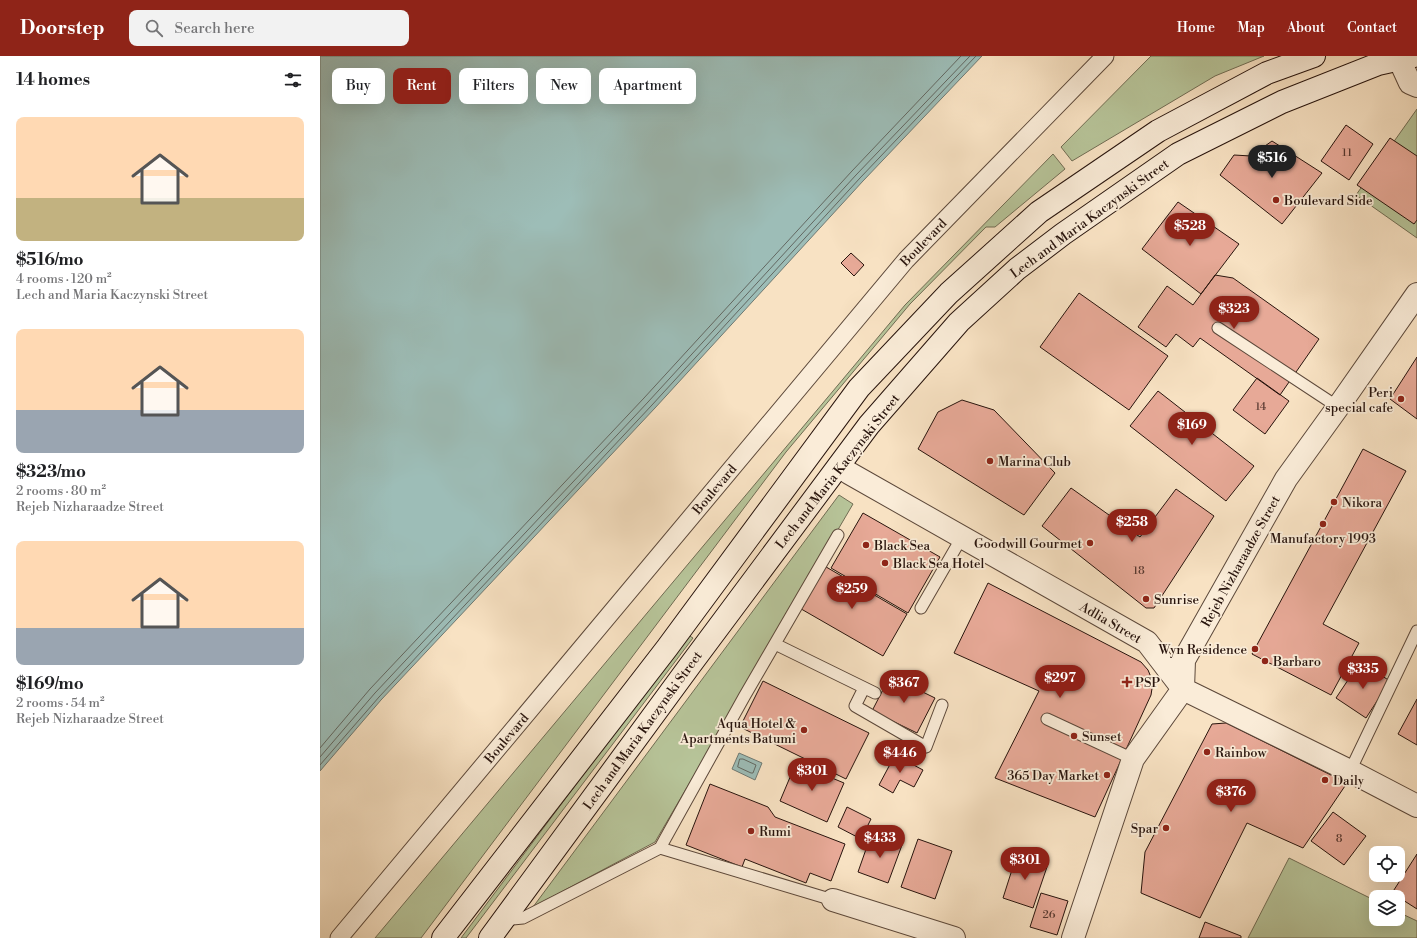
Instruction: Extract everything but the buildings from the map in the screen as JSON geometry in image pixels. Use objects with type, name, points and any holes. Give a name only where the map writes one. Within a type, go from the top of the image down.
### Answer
[{"type":"main road","points":[[443,938],[667,648],[860,388],[949,293],[1039,212],[1158,131],[1267,73],[1314,56]]},
{"type":"main road","points":[[1406,57],[1410,83],[1417,86]]},
{"type":"main road","name":"Lech and Maria Kaczynski Street","points":[[490,938],[869,425],[959,322],[1017,269],[1063,234],[1178,154],[1282,102],[1378,64],[1406,57]]},
{"type":"main road","name":"Rejeb Nizharaadze Street","points":[[1182,689],[1184,660],[1286,479],[1417,294]]},
{"type":"main road","name":"Adlia Street","points":[[839,466],[1147,642],[1182,689],[1350,771],[1417,806]]},
{"type":"main road","points":[[1073,938],[1133,759],[1182,689]]},
{"type":"main road","points":[[833,900],[954,938]]},
{"type":"street","name":"Boulevard","points":[[339,938],[906,260],[1105,56]]},
{"type":"lane","points":[[1218,328],[1338,407]]},
{"type":"lane","points":[[504,920],[523,918],[660,848],[838,535]]},
{"type":"lane","points":[[922,608],[962,537]]},
{"type":"lane","points":[[1350,771],[1417,631]]},
{"type":"lane","points":[[775,644],[875,693]]},
{"type":"lane","points":[[864,688],[855,706],[926,747],[942,706]]},
{"type":"lane","points":[[1047,719],[1133,759]]},
{"type":"lane","points":[[660,848],[833,900]]},
{"type":"green space","points":[[1151,56],[1264,56],[1215,76],[1072,161],[1061,147]]},
{"type":"green space","points":[[1417,109],[1417,238],[1356,195]]},
{"type":"green space","points":[[1053,154],[1065,169],[995,227],[986,227],[910,304],[786,452],[421,938],[375,938],[905,305]]},
{"type":"green space","points":[[839,495],[853,504],[655,842],[533,907]]},
{"type":"green space","points":[[688,635],[693,638],[466,938],[461,938]]},
{"type":"green space","points":[[1289,858],[1369,898],[1369,926],[1405,926],[1405,915],[1417,921],[1417,938],[1248,938]]},
{"type":"water","points":[[320,56],[982,56],[863,181],[655,408],[381,700],[320,771]]},
{"type":"water","points":[[739,753],[762,763],[755,780],[732,769]]},
{"type":"place","name":"Boulevard Side","points":[[1276,200]]},
{"type":"place","name":"Peri special cafe","points":[[1401,399]]},
{"type":"place","name":"Marina Club","points":[[990,461]]},
{"type":"place","name":"Nikora","points":[[1334,502]]},
{"type":"place","name":"Manufactory 1993","points":[[1323,524]]},
{"type":"place","name":"Goodwill Gourmet","points":[[1090,543]]},
{"type":"place","name":"Black Sea","points":[[866,545]]},
{"type":"place","name":"Black Sea Hotel","points":[[885,563]]},
{"type":"place","name":"Sunrise","points":[[1146,599]]},
{"type":"place","name":"Wyn Residence","points":[[1255,649]]},
{"type":"place","name":"Barbaro","points":[[1265,661]]},
{"type":"place","name":"PSP","points":[[1127,682]]},
{"type":"place","name":"Aqua Hotel & Apartments Batumi","points":[[804,730]]},
{"type":"place","name":"Sunset","points":[[1074,736]]},
{"type":"place","name":"Rainbow","points":[[1207,752]]},
{"type":"place","name":"365 Day Market","points":[[1107,775]]},
{"type":"place","name":"Daily","points":[[1325,780]]},
{"type":"place","name":"Spar","points":[[1166,828]]},
{"type":"place","name":"Rumi","points":[[751,831]]}]
